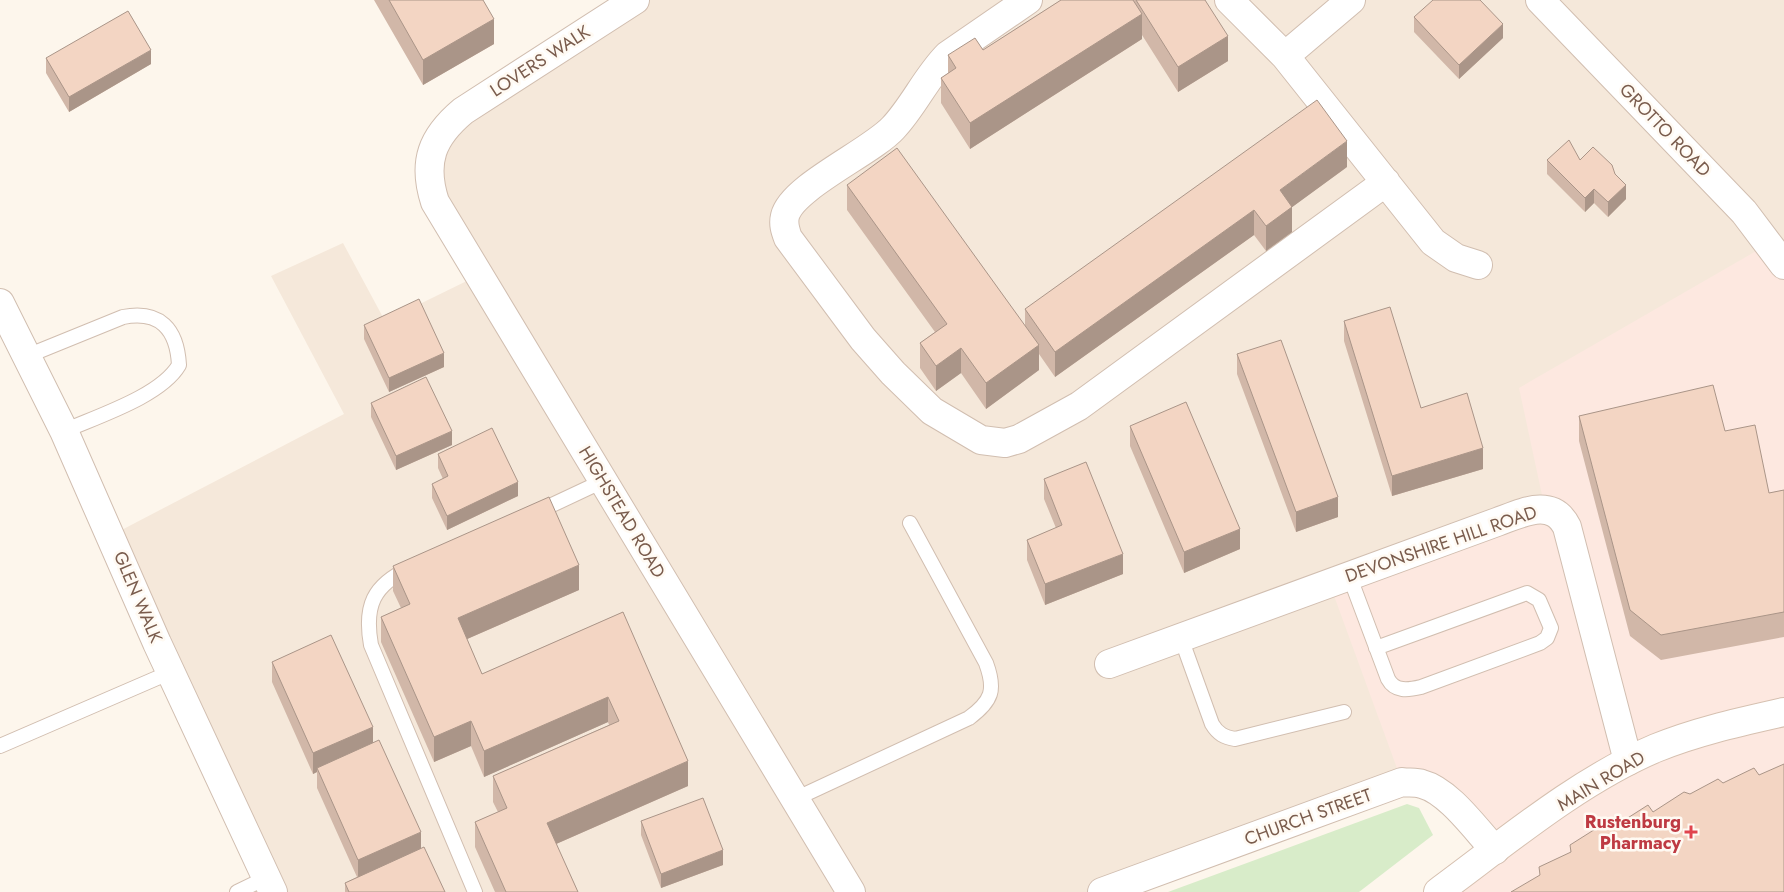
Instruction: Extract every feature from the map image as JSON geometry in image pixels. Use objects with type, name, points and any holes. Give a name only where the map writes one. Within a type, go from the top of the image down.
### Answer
[{"type":"street","name":"LOVERS WALK","points":[[447,124],[463,111],[635,0]]},
{"type":"street","points":[[1028,0],[948,55],[937,67],[904,116],[892,130],[816,183],[796,199],[785,215],[784,227],[788,238],[863,339],[893,373],[932,410],[981,440],[1005,443],[1020,439],[1079,406],[1386,182]]},
{"type":"street","points":[[1229,0],[1286,56],[1433,242],[1456,258],[1478,265]]},
{"type":"street","points":[[1286,56],[1351,0]]},
{"type":"street","name":"GROTTO ROAD","points":[[1540,0],[1744,212],[1784,265]]},
{"type":"street","name":"HIGHSTEAD ROAD","points":[[447,124],[431,154],[429,174],[435,202],[851,892]]},
{"type":"street","name":"GLEN WALK","points":[[0,303],[64,431],[171,672],[270,885]]},
{"type":"street","name":"DEVONSHIRE HILL ROAD","points":[[1109,664],[1529,511],[1546,509],[1553,511],[1564,520],[1567,527],[1628,761]]},
{"type":"street","name":"MAIN ROAD","points":[[1438,892],[1572,795],[1628,761],[1663,745],[1709,729],[1784,712]]},
{"type":"street","name":"CHURCH STREET","points":[[1102,892],[1402,782],[1422,784],[1438,792],[1453,804],[1495,850]]},
{"type":"lane","points":[[27,356],[123,317],[140,314],[152,316],[163,323],[177,344],[179,364],[174,373],[165,382],[149,393],[64,431]]},
{"type":"lane","points":[[524,517],[604,481]]},
{"type":"lane","points":[[795,799],[969,718],[988,700],[992,690],[991,677],[986,663],[910,523]]},
{"type":"lane","points":[[419,564],[388,579],[381,586],[374,599],[368,627],[371,645],[475,892]]},
{"type":"lane","points":[[1349,575],[1376,648],[1390,684],[1403,690],[1421,688],[1540,643],[1547,638],[1551,628],[1539,600],[1527,593],[1376,648]]},
{"type":"lane","points":[[1181,638],[1212,724],[1217,732],[1224,737],[1235,739],[1344,712]]},
{"type":"lane","points":[[0,746],[171,672]]},
{"type":"lane","points":[[237,892],[270,885]]},
{"type":"shaded area","points":[[635,0],[1784,0],[1784,265],[1546,509],[1402,782],[1102,892],[273,892],[112,535],[344,414],[271,276],[343,243],[385,321],[479,275],[435,202],[438,138]]},
{"type":"shaded area","points":[[1770,243],[1784,265],[1784,892],[1438,892],[1495,850],[1453,804],[1402,782],[1329,582],[1545,509],[1519,388]]},
{"type":"green space","points":[[1407,804],[1419,808],[1433,835],[1359,892],[1168,892]]},
{"type":"building","points":[[389,0],[483,0],[494,19],[423,60]]},
{"type":"building","points":[[1061,0],[1133,0],[1142,14],[970,123],[941,78],[956,68],[948,55],[975,38],[983,50]]},
{"type":"building","points":[[1136,0],[1205,0],[1228,36],[1178,67]]},
{"type":"building","points":[[1433,0],[1480,0],[1503,24],[1459,65],[1414,17]]},
{"type":"building","points":[[128,11],[151,50],[69,97],[46,58]]},
{"type":"building","points":[[1317,100],[1347,141],[1280,190],[1292,207],[1266,226],[1254,210],[1055,352],[1025,309]]},
{"type":"building","points":[[1569,140],[1580,160],[1593,147],[1612,165],[1615,174],[1626,185],[1608,202],[1594,189],[1585,198],[1547,160]]},
{"type":"building","points":[[897,148],[1039,345],[986,383],[961,348],[936,366],[920,343],[947,324],[847,185]]},
{"type":"building","points":[[419,299],[444,353],[389,378],[364,325]]},
{"type":"building","points":[[1390,307],[1421,408],[1467,393],[1483,448],[1392,476],[1344,321]]},
{"type":"building","points":[[1281,340],[1338,497],[1296,512],[1237,354]]},
{"type":"building","points":[[426,377],[452,431],[396,456],[371,403]]},
{"type":"building","points":[[1713,385],[1725,431],[1755,425],[1769,493],[1784,490],[1784,612],[1661,635],[1630,610],[1579,416]]},
{"type":"building","points":[[1186,402],[1240,529],[1184,552],[1130,426]]},
{"type":"building","points":[[492,428],[518,482],[447,516],[432,484],[448,476],[438,454]]},
{"type":"building","points":[[1086,462],[1123,554],[1045,584],[1027,540],[1062,525],[1044,479]]},
{"type":"building","points":[[549,497],[579,565],[458,618],[482,674],[623,612],[688,761],[547,823],[578,892],[506,892],[475,822],[507,808],[493,776],[619,721],[608,697],[484,751],[471,721],[434,737],[381,617],[410,604],[393,566]]},
{"type":"building","points":[[331,635],[373,727],[313,753],[272,662]]},
{"type":"building","points":[[379,740],[421,832],[358,860],[317,768]]},
{"type":"building","points":[[1784,764],[1784,892],[1511,892],[1540,875],[1539,867],[1571,852],[1570,845],[1608,821],[1612,828],[1648,805],[1653,812],[1684,792],[1690,794],[1718,779],[1723,783],[1754,768],[1759,775]]},
{"type":"building","points":[[703,798],[723,850],[661,874],[641,821]]},
{"type":"building","points":[[424,847],[445,892],[349,892],[345,883]]},
{"type":"place","name":"Rustenburg Pharmacy","points":[[1691,832]]}]
